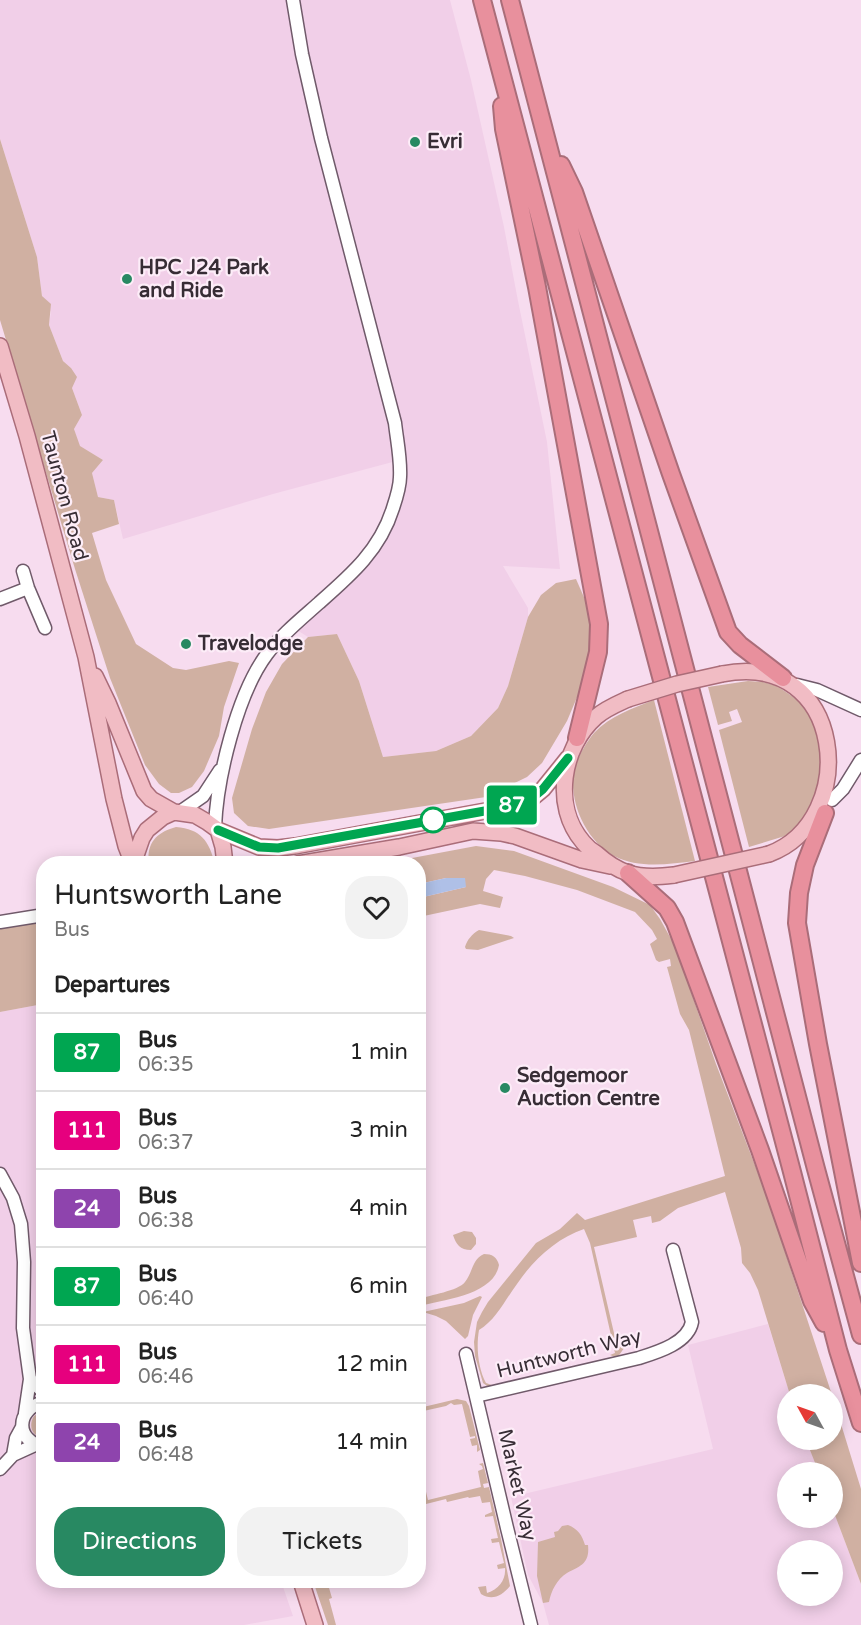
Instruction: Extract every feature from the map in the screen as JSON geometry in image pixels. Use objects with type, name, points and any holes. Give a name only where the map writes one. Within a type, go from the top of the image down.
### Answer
[{"type":"highway","points":[[482,0],[837,1350],[861,1424]]},
{"type":"highway","points":[[510,0],[861,1335]]},
{"type":"highway","points":[[499,66],[504,129],[537,287],[599,624],[598,652],[578,738]]},
{"type":"highway","points":[[545,132],[574,192],[728,632],[740,645],[790,682]]},
{"type":"highway","points":[[829,806],[805,866],[799,893],[797,923],[861,1263]]},
{"type":"highway","points":[[628,873],[667,908],[675,922],[760,1150],[813,1301],[837,1350]]},
{"type":"main road","name":"Taunton Road","points":[[0,346],[86,657],[114,799],[130,856]]},
{"type":"main road","name":"Taunton Road","points":[[86,657],[144,791],[151,799],[177,812],[195,815],[216,829],[259,847],[278,848],[507,807],[531,799],[543,789],[568,758]]},
{"type":"main road","points":[[346,856],[473,831],[515,836],[582,860],[610,866],[628,873],[653,877],[674,875],[769,854],[793,845],[810,831],[829,806],[838,781],[839,753],[834,730],[822,709],[811,696],[790,682],[758,671],[733,672],[677,684],[613,705],[596,717],[578,738],[568,758],[564,786],[565,805],[571,823],[583,842],[610,866]]},
{"type":"main road","points":[[136,856],[147,830],[163,817],[177,812]]},
{"type":"main road","points":[[216,829],[224,856]]},
{"type":"main road","points":[[303,1588],[315,1625]]},
{"type":"street","points":[[216,829],[216,801],[224,763],[241,709],[262,661],[292,627],[344,581],[374,549],[388,523],[400,479],[395,423],[321,138],[302,54],[293,0]]},
{"type":"street","points":[[23,571],[45,628]]},
{"type":"street","points":[[0,599],[28,588]]},
{"type":"street","points":[[790,682],[817,690],[861,710]]},
{"type":"street","points":[[829,806],[861,760]]},
{"type":"street","points":[[177,812],[203,796],[224,763]]},
{"type":"street","points":[[0,922],[36,916]]},
{"type":"street","points":[[0,1174],[13,1198],[21,1224],[24,1262],[24,1328],[30,1379],[22,1427],[16,1438],[13,1455]]},
{"type":"street","name":"Huntworth Way","points":[[477,1396],[625,1363],[657,1353],[686,1335],[692,1322],[673,1250]]},
{"type":"street","name":"Market Way","points":[[466,1354],[531,1625]]},
{"type":"street","points":[[30,1379],[36,1385]]},
{"type":"street","points":[[25,1413],[36,1404]]},
{"type":"street","points":[[22,1427],[25,1434],[36,1443]]},
{"type":"street","points":[[0,1469],[13,1455],[36,1447]]},
{"type":"shaded area","points":[[0,0],[450,0],[471,80],[504,227],[547,442],[560,569],[503,566],[528,608],[528,617],[508,686],[498,708],[471,736],[436,751],[383,757],[359,681],[337,634],[308,637],[292,627],[382,536],[400,460],[273,494],[123,539],[114,500],[98,497],[92,473],[103,460],[79,446],[74,429],[82,415],[72,388],[71,368],[63,361],[49,325],[51,312],[42,296],[37,257],[0,139]]},
{"type":"shaded area","points":[[0,139],[37,257],[42,296],[51,304],[49,325],[63,361],[77,377],[72,388],[82,415],[74,429],[80,446],[103,460],[92,473],[98,497],[114,500],[119,524],[92,533],[106,580],[136,644],[173,668],[186,670],[229,661],[239,663],[224,707],[219,736],[204,771],[192,787],[179,793],[171,793],[159,784],[145,765],[110,678],[0,320]]},
{"type":"shaded area","points":[[576,579],[590,611],[595,645],[589,669],[567,721],[542,763],[527,777],[486,797],[269,829],[248,826],[234,813],[232,798],[252,729],[266,692],[282,664],[308,637],[337,634],[359,681],[383,757],[436,751],[471,736],[498,708],[508,686],[528,617],[541,595],[556,583]]},
{"type":"shaded area","points":[[748,681],[777,686],[811,709],[831,768],[805,822],[785,836],[749,847],[719,730],[742,722],[737,709],[729,712],[732,721],[718,725],[708,687]]},
{"type":"shaded area","points":[[654,700],[695,861],[644,864],[614,856],[597,843],[590,834],[579,815],[576,804],[574,770],[590,738],[614,717]]},
{"type":"shaded area","points":[[176,827],[192,830],[207,843],[212,856],[149,856],[151,844],[163,832]]},
{"type":"shaded area","points":[[476,846],[514,851],[613,887],[650,905],[675,946],[716,1064],[766,1194],[828,1384],[787,1384],[758,1290],[742,1263],[741,1248],[725,1192],[678,1208],[660,1221],[652,1223],[651,1216],[633,1220],[637,1237],[594,1247],[617,1346],[627,1344],[617,1358],[610,1355],[615,1353],[590,1243],[584,1229],[564,1238],[546,1251],[523,1275],[495,1315],[479,1330],[478,1350],[481,1371],[486,1383],[495,1386],[491,1389],[483,1383],[475,1356],[474,1342],[477,1322],[488,1302],[536,1243],[560,1229],[577,1213],[585,1220],[725,1176],[689,1030],[680,1014],[667,967],[671,966],[670,959],[659,962],[656,960],[650,944],[657,939],[652,930],[635,912],[577,890],[494,870],[486,879],[483,891],[503,897],[500,908],[480,904],[426,916],[426,896],[466,887],[446,878],[426,882],[426,856],[423,856]]},
{"type":"shaded area","points":[[36,922],[36,1005],[0,1012],[0,927]]},
{"type":"shaded area","points":[[479,930],[514,938],[478,950],[466,949],[468,940]]},
{"type":"shaded area","points":[[36,1005],[36,1588],[283,1588],[293,1616],[244,1625],[0,1625],[0,1012]]},
{"type":"shaded area","points":[[464,1231],[472,1232],[476,1238],[476,1244],[471,1250],[461,1248],[454,1238],[453,1235]]},
{"type":"shaded area","points":[[484,1254],[494,1256],[499,1265],[495,1275],[488,1283],[466,1295],[426,1304],[426,1297],[450,1290],[465,1282],[480,1256]]},
{"type":"shaded area","points":[[482,1297],[465,1339],[446,1321],[426,1313],[426,1311]]},
{"type":"shaded area","points":[[768,1324],[787,1384],[777,1384],[777,1450],[810,1450],[815,1462],[777,1462],[777,1528],[840,1528],[861,1584],[861,1625],[549,1625],[543,1603],[528,1575],[511,1497],[713,1449],[688,1345]]},
{"type":"shaded area","points":[[457,1399],[466,1401],[480,1450],[477,1452],[477,1445],[472,1446],[470,1439],[475,1436],[470,1437],[462,1404],[451,1403],[426,1410],[426,1406]]},
{"type":"shaded area","points":[[36,1415],[36,1435],[31,1427]]},
{"type":"shaded area","points":[[843,1430],[861,1489],[861,1584],[840,1528],[843,1528],[843,1462],[815,1462],[810,1450],[843,1450]]},
{"type":"shaded area","points":[[483,1463],[488,1483],[483,1484],[484,1488],[489,1487],[510,1586],[500,1595],[493,1597],[481,1594],[478,1587],[486,1586],[487,1593],[491,1591],[501,1584],[505,1572],[505,1568],[498,1569],[497,1565],[504,1563],[499,1542],[492,1543],[491,1539],[498,1538],[493,1516],[485,1517],[492,1512],[490,1502],[482,1503],[480,1496],[447,1502],[446,1499],[426,1504],[426,1492],[428,1500],[481,1487],[478,1471],[483,1469],[479,1464]]},
{"type":"shaded area","points":[[568,1525],[577,1530],[585,1545],[588,1545],[586,1560],[557,1582],[549,1602],[543,1603],[537,1576],[538,1542],[555,1537],[554,1532]]},
{"type":"shaded area","points":[[315,1588],[329,1588],[332,1598],[329,1599],[336,1625],[328,1625]]},
{"type":"water","points":[[446,878],[465,878],[466,887],[426,896],[426,882]]},
{"type":"bus line","name":"87","points":[[218,830],[259,847],[278,848],[507,807],[531,799],[543,789],[568,758]]},
{"type":"place","name":"Evri","points":[[415,142]]},
{"type":"place","name":"HPC J24 Park and Ride","points":[[127,279]]},
{"type":"place","name":"Travelodge","points":[[186,644]]},
{"type":"place","name":"Sedgemoor Auction Centre","points":[[505,1088]]}]
